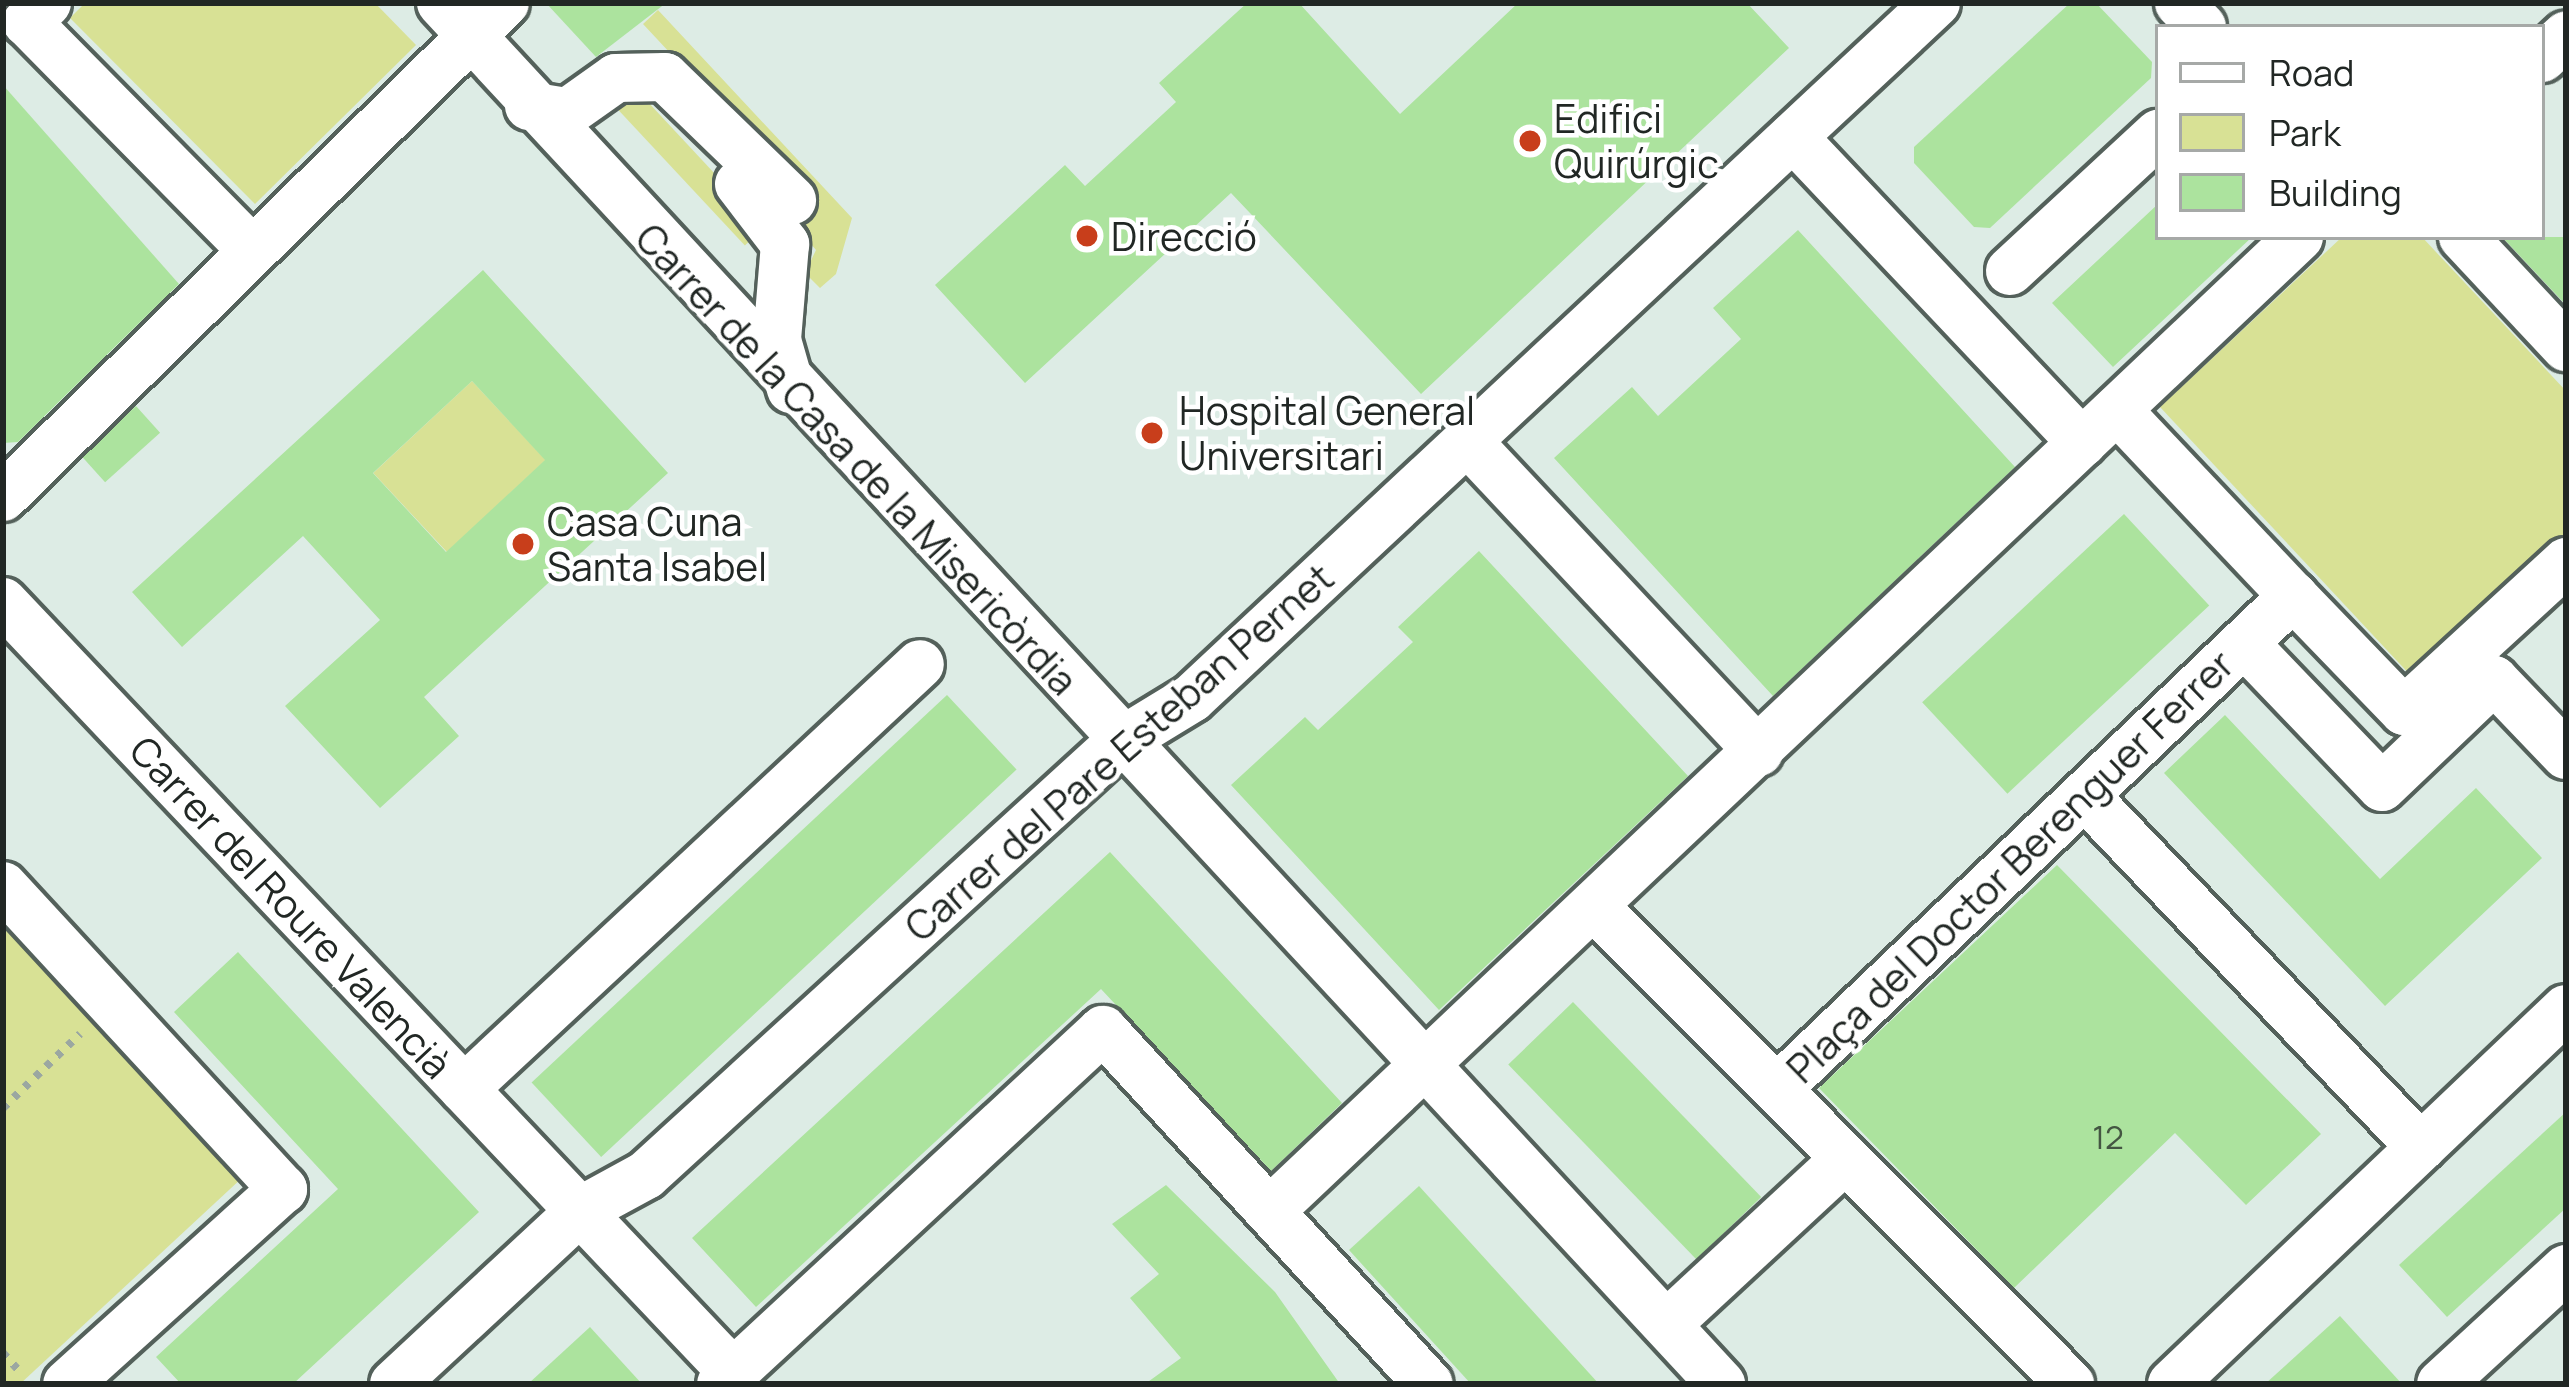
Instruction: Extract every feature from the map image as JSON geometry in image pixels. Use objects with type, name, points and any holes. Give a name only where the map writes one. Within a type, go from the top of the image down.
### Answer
[{"type":"street","points":[[8,483],[250,248],[454,21],[506,3]]},
{"type":"street","name":"Carrer del Pare Esteban Pernet","points":[[394,1384],[580,1211],[646,1175],[1120,742],[1192,698],[1936,3]]},
{"type":"street","name":"Carrer de la Casa de la Misericòrdia","points":[[454,21],[793,393],[1721,1384]]},
{"type":"street","points":[[26,24],[250,248]]},
{"type":"street","points":[[529,106],[568,112],[616,78],[665,76],[792,200]]},
{"type":"street","points":[[676,114],[781,231],[777,340],[793,393]]},
{"type":"street","points":[[1793,137],[2082,443]]},
{"type":"street","points":[[2010,271],[2155,137]]},
{"type":"street","points":[[1272,1209],[1425,1071],[2296,240]]},
{"type":"street","points":[[2466,240],[2566,347]]},
{"type":"street","points":[[2117,410],[2404,711],[2566,562]]},
{"type":"street","points":[[1468,442],[1759,752]]},
{"type":"street","name":"Plaça del Doctor Berenguer Ferrer","points":[[1777,1089],[2293,596]]},
{"type":"street","name":"Carrer del Roure Valencià","points":[[3,602],[580,1211],[727,1378]]},
{"type":"street","name":"Plaça del Doctor Berenguer Ferrer","points":[[2244,643],[2382,787],[2494,680],[2566,754]]},
{"type":"street","points":[[464,1089],[920,664]]},
{"type":"street","points":[[2085,796],[2421,1147]]},
{"type":"street","points":[[3,886],[283,1189],[67,1384]]},
{"type":"street","name":"Plaça del Doctor Berenguer Ferrer","points":[[1596,908],[2070,1384]]},
{"type":"street","points":[[2172,1384],[2566,1009]]},
{"type":"street","points":[[727,1378],[1103,1030],[1272,1209],[1427,1384]]},
{"type":"street","points":[[1666,1324],[1845,1159]]},
{"type":"street","points":[[2441,1384],[2566,1269]]},
{"type":"path","points":[[3,1108],[112,1003]]},
{"type":"green space","points":[[85,3],[375,3],[416,45],[255,204],[70,18]]},
{"type":"green space","points":[[658,10],[852,218],[836,274],[820,288],[805,273],[816,250],[782,210],[800,192],[643,24]]},
{"type":"green space","points":[[633,86],[765,227],[745,246],[613,104]]},
{"type":"green space","points":[[2339,240],[2425,240],[2566,391],[2566,535],[2413,678],[2160,407]]},
{"type":"green space","points":[[472,381],[546,460],[447,552],[373,473]]},
{"type":"green space","points":[[3,917],[243,1177],[20,1384],[3,1384]]},
{"type":"building","points":[[546,3],[666,3],[596,57]]},
{"type":"building","points":[[1247,3],[1299,3],[1400,114],[1518,3],[1747,3],[1789,48],[1421,394],[1231,193],[1025,383],[935,285],[1065,165],[1085,186],[1176,102],[1159,83]]},
{"type":"building","points":[[2070,3],[2096,3],[2152,62],[2151,78],[1990,228],[1974,227],[1914,163],[1914,147]]},
{"type":"building","points":[[3,85],[179,284],[18,442],[3,443]]},
{"type":"building","points":[[2155,207],[2155,240],[2249,240],[2113,367],[2052,303]]},
{"type":"building","points":[[1798,230],[2015,467],[1773,696],[1554,458],[1632,387],[1658,416],[1741,339],[1713,308]]},
{"type":"building","points":[[2566,237],[2566,305],[2505,240]]},
{"type":"building","name":"Casa Cuna Santa Isabel","points":[[483,270],[668,473],[424,697],[459,736],[380,808],[285,706],[380,620],[303,536],[182,647],[132,592]],"holes":[[[472,381],[545,460],[446,552],[373,473]]]},
{"type":"building","points":[[136,406],[160,433],[105,482],[81,456]]},
{"type":"building","points":[[2124,514],[2209,605],[2007,794],[1922,702]]},
{"type":"building","points":[[1479,551],[1688,776],[1439,1010],[1231,785],[1305,717],[1318,730],[1413,642],[1398,627]]},
{"type":"building","points":[[947,695],[1017,770],[601,1157],[532,1082]]},
{"type":"building","points":[[2225,715],[2380,879],[2476,788],[2542,858],[2385,1006],[2164,773]]},
{"type":"building","points":[[1110,852],[1342,1103],[1271,1171],[1101,989],[756,1307],[692,1238]]},
{"type":"building","points":[[2057,865],[2321,1134],[2246,1205],[2175,1133],[2014,1288],[1819,1088]]},
{"type":"building","points":[[238,952],[479,1212],[293,1384],[181,1384],[156,1357],[338,1189],[174,1012]]},
{"type":"building","points":[[1573,1002],[1761,1197],[1697,1259],[1508,1065]]},
{"type":"building","points":[[2566,1112],[2566,1208],[2447,1317],[2399,1265]]},
{"type":"building","points":[[1166,1185],[1275,1292],[1340,1384],[1145,1384],[1181,1358],[1130,1298],[1159,1274],[1112,1224]]},
{"type":"building","points":[[1419,1186],[1599,1384],[1471,1384],[1349,1250]]},
{"type":"building","points":[[2340,1316],[2402,1384],[2265,1384]]},
{"type":"building","points":[[590,1327],[642,1384],[528,1384]]},
{"type":"place","name":"Edifici Quirúrgic","points":[[1530,141]]},
{"type":"place","name":"Direcció","points":[[1087,236]]},
{"type":"place","name":"Hospital General Universitari","points":[[1152,433]]},
{"type":"place","name":"Casa Cuna Santa Isabel","points":[[523,544]]}]
